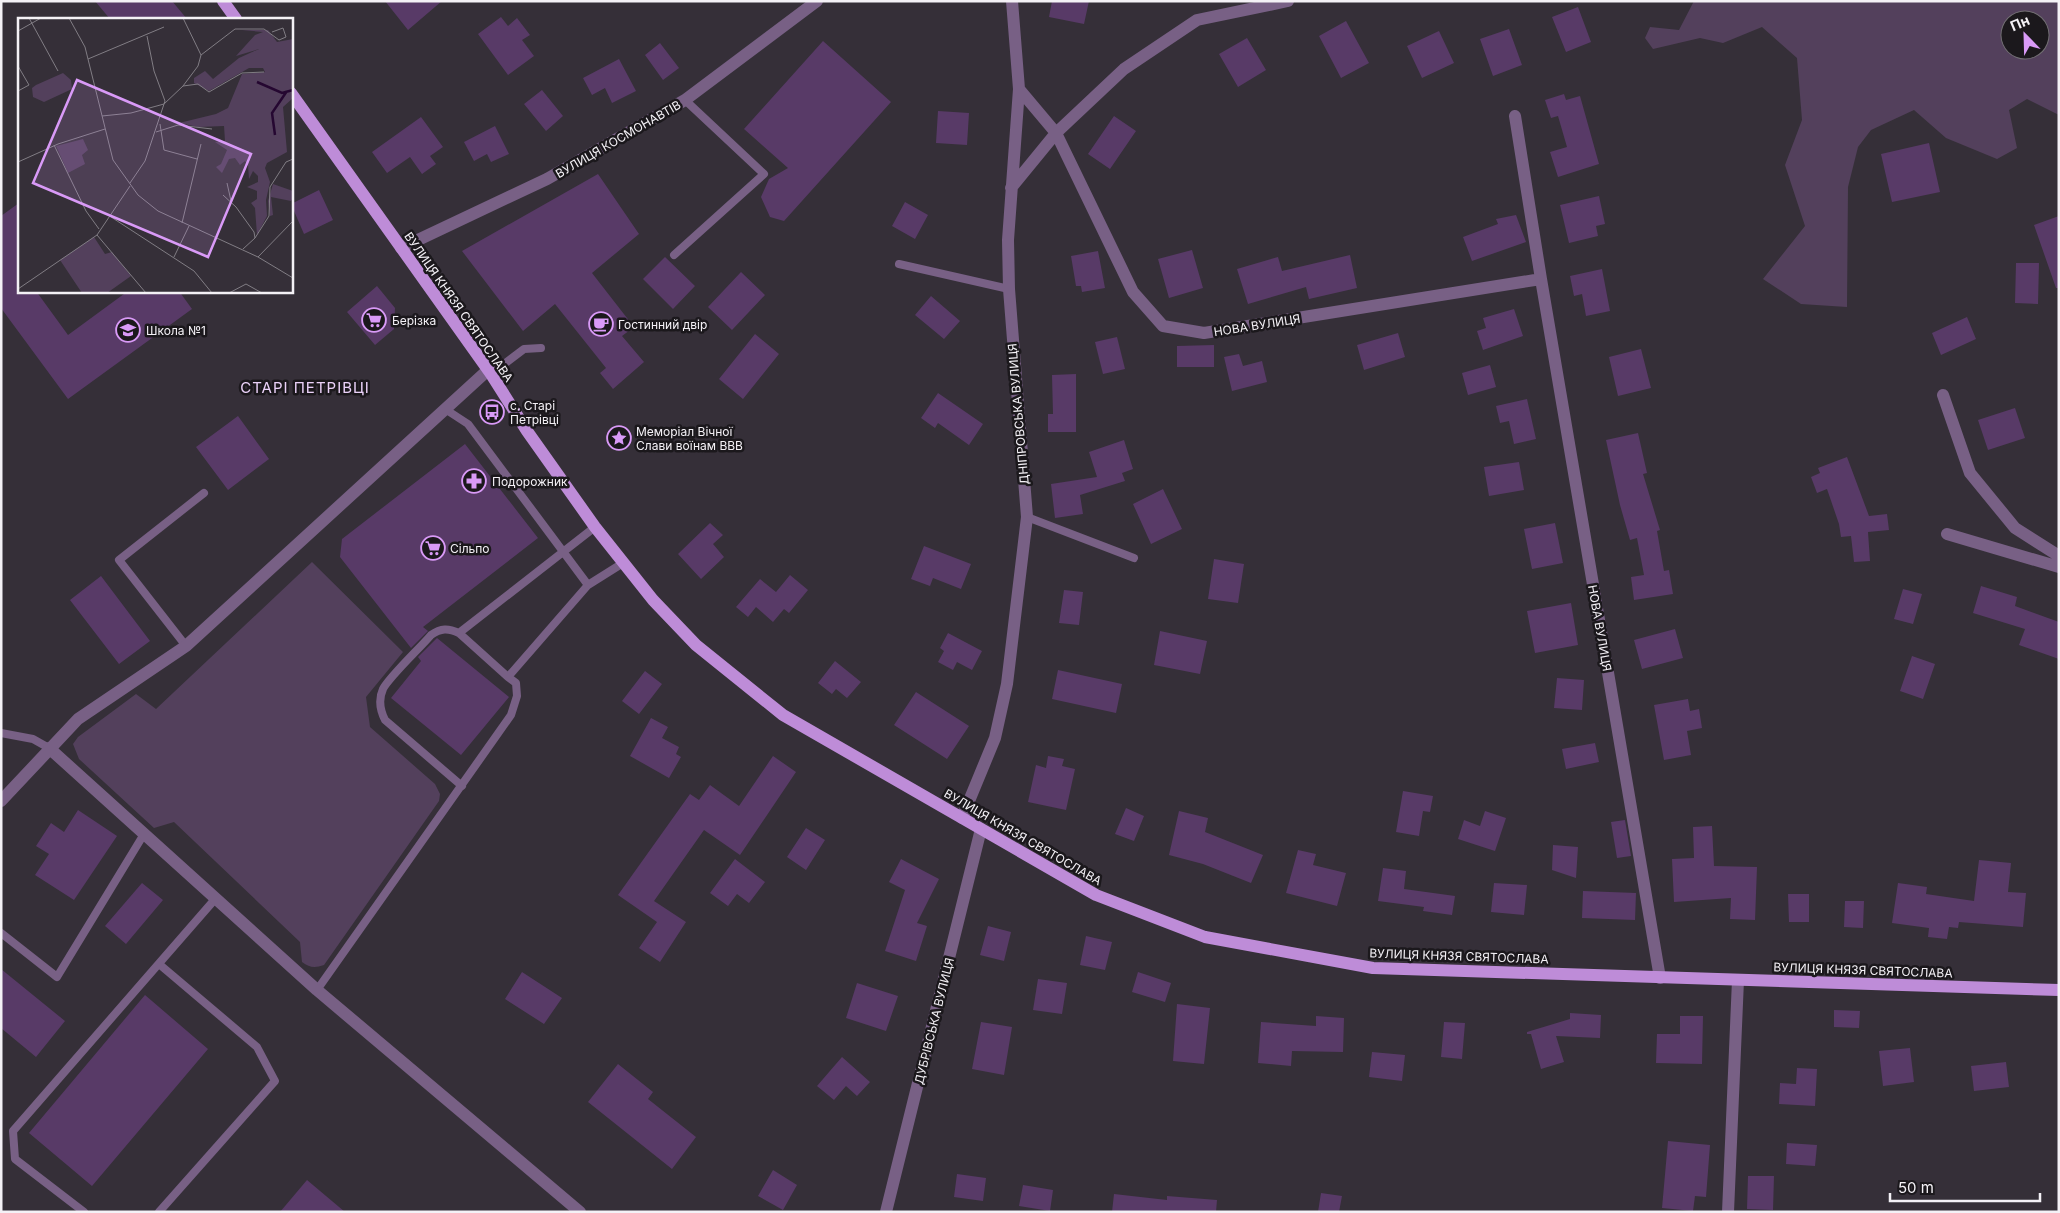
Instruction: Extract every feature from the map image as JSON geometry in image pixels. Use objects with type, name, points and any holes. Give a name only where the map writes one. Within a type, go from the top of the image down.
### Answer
[{"type":"main road","points":[[223,1],[235,18]]},
{"type":"main road","name":"ВУЛИЦЯ КНЯЗЯ СВЯТОСЛАВА","points":[[292,94],[489,372],[526,431],[594,527],[653,600],[696,645],[742,684],[783,715],[1096,895],[1205,938],[1373,968],[2059,990]]},
{"type":"street","name":"ВУЛИЦЯ КОСМОНАВТІВ","points":[[401,248],[547,179],[685,100],[817,1]]},
{"type":"street","name":"ДНІПРОВСЬКА ВУЛИЦЯ","points":[[962,818],[995,738],[1007,684],[1027,517],[1009,289],[1008,240],[1019,89],[1012,1]]},
{"type":"street","points":[[1011,188],[1056,133],[1124,69],[1197,20],[1288,1]]},
{"type":"street","name":"НОВА ВУЛИЦЯ","points":[[1019,89],[1056,133],[1133,292],[1163,326],[1204,333],[1540,280]]},
{"type":"street","name":"НОВА ВУЛИЦЯ","points":[[1515,116],[1540,280],[1660,978]]},
{"type":"street","points":[[1,801],[48,748],[78,719],[186,646],[445,409],[489,372]]},
{"type":"street","points":[[1943,395],[1970,473],[2015,528],[2059,556]]},
{"type":"street","points":[[1948,534],[2059,567]]},
{"type":"street","points":[[48,748],[317,990],[580,1212]]},
{"type":"street","name":"ДУБРІВСЬКА ВУЛИЦЯ","points":[[886,1212],[981,830]]},
{"type":"street","points":[[1728,1212],[1738,980]]},
{"type":"lane","points":[[674,255],[764,174],[685,100]]},
{"type":"lane","points":[[899,264],[1009,289]]},
{"type":"lane","points":[[489,372],[524,349],[541,348]]},
{"type":"lane","points":[[445,409],[468,424],[588,585]]},
{"type":"lane","points":[[186,646],[119,560],[204,493]]},
{"type":"lane","points":[[1027,517],[1134,558]]},
{"type":"lane","points":[[459,633],[594,527]]},
{"type":"lane","points":[[508,677],[588,585],[623,563]]},
{"type":"lane","points":[[317,990],[462,786],[511,715],[517,696],[516,683],[459,633],[450,629],[440,629],[431,635],[384,688],[380,700],[381,711],[385,720],[462,786]]},
{"type":"lane","points":[[1,733],[33,739],[48,748]]},
{"type":"lane","points":[[1,933],[57,977],[144,834]]},
{"type":"lane","points":[[84,1212],[15,1159],[13,1131],[216,898]]},
{"type":"lane","points":[[159,964],[257,1047],[275,1082],[159,1212]]},
{"type":"shaded area","points":[[1694,1],[2059,1],[2059,115],[2027,99],[2009,110],[2017,148],[1997,159],[1946,138],[1914,110],[1871,130],[1858,147],[1848,187],[1847,307],[1801,304],[1763,279],[1805,226],[1785,165],[1802,120],[1797,58],[1762,27],[1723,43],[1700,38],[1653,49],[1645,38],[1650,27],[1679,30]]},
{"type":"shaded area","points":[[312,562],[403,652],[366,697],[370,727],[435,784],[440,794],[439,801],[324,965],[315,967],[302,962],[300,942],[174,822],[154,828],[79,759],[73,744],[78,737],[136,694],[156,709]]},
{"type":"building","points":[[95,1],[172,1],[186,18],[109,18]]},
{"type":"building","points":[[385,1],[442,1],[408,30]]},
{"type":"building","points":[[1052,1],[1089,1],[1084,24],[1049,17]]},
{"type":"building","points":[[1578,7],[1591,42],[1566,52],[1552,17]]},
{"type":"building","points":[[501,17],[508,26],[517,18],[530,35],[522,40],[534,56],[508,75],[478,34]]},
{"type":"building","points":[[1346,21],[1369,63],[1341,78],[1319,36]]},
{"type":"building","points":[[1509,29],[1522,65],[1493,76],[1480,39]]},
{"type":"building","points":[[1439,31],[1454,63],[1422,78],[1407,46]]},
{"type":"building","points":[[1247,38],[1266,70],[1238,87],[1219,54]]},
{"type":"building","points":[[823,41],[891,102],[784,221],[770,217],[761,197],[769,179],[788,168],[744,129]]},
{"type":"building","points":[[660,43],[679,68],[663,80],[645,55]]},
{"type":"building","points":[[619,59],[636,91],[612,103],[605,88],[592,95],[583,78]]},
{"type":"building","points":[[542,90],[563,116],[546,131],[524,104]]},
{"type":"building","points":[[1564,94],[1566,100],[1580,96],[1599,164],[1558,177],[1550,152],[1567,147],[1558,116],[1551,118],[1545,100]]},
{"type":"building","points":[[938,111],[969,113],[967,145],[936,143]]},
{"type":"building","points":[[1114,116],[1136,131],[1110,169],[1088,154]]},
{"type":"building","points":[[421,117],[443,147],[430,156],[436,164],[422,174],[410,157],[387,173],[372,152]]},
{"type":"building","points":[[495,126],[509,154],[491,162],[487,154],[474,161],[464,142]]},
{"type":"building","points":[[1929,143],[1940,192],[1892,202],[1881,154]]},
{"type":"building","points":[[598,174],[639,234],[592,273],[634,327],[622,336],[644,362],[613,389],[600,373],[606,368],[555,304],[523,331],[462,251]]},
{"type":"building","points":[[319,190],[333,220],[304,234],[292,204]]},
{"type":"building","points":[[1599,196],[1605,224],[1596,226],[1598,236],[1569,243],[1560,205]]},
{"type":"building","points":[[905,202],[928,215],[915,239],[892,226]]},
{"type":"building","points":[[18,204],[18,292],[37,292],[68,335],[127,292],[180,292],[192,309],[68,399],[1,308],[1,216]]},
{"type":"building","points":[[1516,215],[1526,242],[1472,261],[1463,237],[1498,224],[1496,219]]},
{"type":"building","points":[[2059,216],[2059,288],[2056,288],[2034,225]]},
{"type":"building","points":[[1192,250],[1203,288],[1169,298],[1158,259]]},
{"type":"building","points":[[1098,251],[1105,288],[1082,292],[1081,286],[1076,286],[1071,256]]},
{"type":"building","points":[[1350,255],[1357,288],[1309,299],[1306,287],[1248,304],[1237,269],[1278,257],[1282,271]]},
{"type":"building","points":[[665,257],[695,286],[673,309],[643,279]]},
{"type":"building","points":[[2016,263],[2039,263],[2038,304],[2015,303]]},
{"type":"building","points":[[1602,269],[1610,311],[1586,316],[1582,294],[1574,296],[1570,276]]},
{"type":"building","points":[[741,272],[765,295],[732,330],[708,307]]},
{"type":"building","name":"Берізка","points":[[377,286],[395,308],[394,329],[375,345],[347,312]]},
{"type":"building","points":[[931,296],[960,321],[944,339],[915,315]]},
{"type":"building","points":[[1514,309],[1523,336],[1483,350],[1477,331],[1486,328],[1483,318]]},
{"type":"building","points":[[1967,317],[1976,339],[1941,355],[1932,333]]},
{"type":"building","points":[[1398,333],[1405,357],[1364,370],[1357,345]]},
{"type":"building","points":[[755,334],[779,354],[743,399],[719,379]]},
{"type":"building","points":[[1117,337],[1125,369],[1103,374],[1095,342]]},
{"type":"building","points":[[1214,345],[1214,367],[1177,367],[1177,346]]},
{"type":"building","points":[[1641,349],[1651,388],[1618,396],[1609,357]]},
{"type":"building","points":[[1239,354],[1243,366],[1262,361],[1267,382],[1232,391],[1224,357]]},
{"type":"building","points":[[1490,365],[1496,387],[1468,395],[1462,373]]},
{"type":"building","points":[[1076,374],[1076,432],[1048,432],[1048,414],[1053,414],[1052,375]]},
{"type":"building","points":[[938,393],[983,424],[969,445],[938,423],[935,428],[921,418]]},
{"type":"building","points":[[1527,399],[1536,439],[1514,444],[1509,421],[1500,423],[1496,406]]},
{"type":"building","points":[[2015,408],[2025,438],[1988,450],[1978,420]]},
{"type":"building","points":[[238,416],[269,459],[228,490],[196,447]]},
{"type":"building","points":[[1638,433],[1647,473],[1643,474],[1660,530],[1657,531],[1664,571],[1669,570],[1673,594],[1634,600],[1631,577],[1644,575],[1637,538],[1630,540],[1620,505],[1606,440]]},
{"type":"building","points":[[1124,440],[1133,469],[1122,473],[1125,481],[1080,495],[1083,514],[1055,518],[1051,484],[1097,477],[1089,452]]},
{"type":"building","name":"Сільпо","points":[[465,444],[538,538],[423,627],[428,631],[411,648],[340,557],[342,539]]},
{"type":"building","points":[[1847,457],[1869,516],[1887,514],[1889,530],[1868,532],[1870,561],[1854,562],[1851,536],[1841,537],[1839,524],[1827,489],[1817,493],[1811,477],[1820,473],[1818,468]]},
{"type":"building","points":[[1519,462],[1524,490],[1489,496],[1484,467]]},
{"type":"building","points":[[1163,489],[1182,529],[1151,544],[1133,504]]},
{"type":"building","points":[[710,523],[723,535],[713,544],[724,557],[701,579],[678,554]]},
{"type":"building","points":[[1555,523],[1563,563],[1532,569],[1524,529]]},
{"type":"building","points":[[924,546],[971,564],[961,589],[933,578],[930,586],[911,579]]},
{"type":"building","points":[[1214,559],[1244,564],[1238,603],[1208,599]]},
{"type":"building","points":[[790,575],[808,590],[789,613],[784,609],[773,622],[756,607],[748,617],[736,607],[760,579],[776,592]]},
{"type":"building","points":[[101,576],[150,641],[119,664],[70,600]]},
{"type":"building","points":[[1981,586],[2017,597],[2015,606],[2059,622],[2059,659],[2019,645],[2025,629],[1973,613]]},
{"type":"building","points":[[1903,589],[1922,594],[1913,624],[1894,619]]},
{"type":"building","points":[[1064,590],[1083,592],[1079,625],[1059,623]]},
{"type":"building","points":[[1571,603],[1578,645],[1535,653],[1527,611]]},
{"type":"building","points":[[1675,629],[1683,658],[1642,669],[1634,640]]},
{"type":"building","points":[[1160,631],[1207,641],[1200,674],[1154,665]]},
{"type":"building","points":[[948,633],[982,651],[972,670],[957,662],[953,670],[938,662],[944,651],[940,648]]},
{"type":"building","points":[[437,638],[509,697],[461,755],[391,698],[421,661],[418,657]]},
{"type":"building","points":[[1912,656],[1935,664],[1923,699],[1900,691]]},
{"type":"building","points":[[835,661],[861,682],[847,698],[836,689],[832,694],[818,683]]},
{"type":"building","points":[[1058,670],[1122,684],[1116,713],[1052,699]]},
{"type":"building","points":[[645,671],[662,684],[639,714],[622,701]]},
{"type":"building","points":[[1557,678],[1584,680],[1582,710],[1554,708]]},
{"type":"building","points":[[916,692],[969,726],[947,759],[894,725]]},
{"type":"building","points":[[1688,699],[1690,711],[1699,709],[1702,728],[1687,731],[1691,755],[1664,760],[1654,705]]},
{"type":"building","points":[[651,718],[668,727],[662,738],[679,747],[676,754],[681,757],[669,778],[630,756]]},
{"type":"building","points":[[1595,743],[1599,762],[1566,769],[1562,749]]},
{"type":"building","points":[[773,756],[796,772],[740,855],[704,830],[654,901],[686,922],[660,962],[639,948],[657,922],[618,895],[690,794],[699,800],[710,785],[739,806]]},
{"type":"building","points":[[1048,756],[1064,759],[1062,766],[1075,769],[1066,810],[1028,802],[1036,765],[1046,768]]},
{"type":"building","points":[[1403,791],[1433,796],[1430,812],[1423,811],[1419,836],[1396,832]]},
{"type":"building","points":[[1126,808],[1144,816],[1134,841],[1115,834]]},
{"type":"building","points":[[78,810],[117,836],[74,900],[35,875],[49,854],[36,846],[51,823],[64,832]]},
{"type":"building","points":[[1179,811],[1208,818],[1205,832],[1263,855],[1251,883],[1203,864],[1169,855]]},
{"type":"building","points":[[1485,811],[1506,818],[1495,851],[1458,839],[1464,820],[1480,826]]},
{"type":"building","points":[[1625,820],[1631,856],[1617,858],[1611,822]]},
{"type":"building","points":[[1712,826],[1714,866],[1757,867],[1755,920],[1730,919],[1731,898],[1674,902],[1672,859],[1694,858],[1693,827]]},
{"type":"building","points":[[806,828],[825,840],[806,870],[787,857]]},
{"type":"building","points":[[1553,845],[1578,847],[1576,878],[1552,870]]},
{"type":"building","points":[[1298,850],[1316,854],[1313,865],[1346,873],[1337,906],[1286,893]]},
{"type":"building","points":[[735,859],[765,882],[749,903],[737,894],[728,906],[710,893]]},
{"type":"building","points":[[901,859],[939,879],[917,923],[927,926],[916,961],[885,951],[905,890],[889,882]]},
{"type":"building","points":[[1979,860],[2011,863],[2008,892],[2026,893],[2023,927],[1959,922],[1958,928],[1949,927],[1947,939],[1928,937],[1929,928],[1892,923],[1898,883],[1927,887],[1926,894],[1974,901]]},
{"type":"building","points":[[1383,868],[1406,871],[1404,889],[1455,896],[1452,915],[1423,911],[1424,907],[1378,901]]},
{"type":"building","points":[[142,883],[163,900],[126,944],[105,926]]},
{"type":"building","points":[[1494,883],[1527,885],[1524,915],[1491,912]]},
{"type":"building","points":[[1583,891],[1636,893],[1635,920],[1582,918]]},
{"type":"building","points":[[1788,894],[1809,894],[1809,922],[1789,922]]},
{"type":"building","points":[[1845,901],[1864,901],[1863,928],[1844,927]]},
{"type":"building","points":[[988,926],[1011,932],[1004,961],[980,955]]},
{"type":"building","points":[[1086,936],[1112,942],[1105,970],[1080,965]]},
{"type":"building","points":[[1,969],[65,1021],[36,1057],[1,1028]]},
{"type":"building","points":[[522,972],[562,998],[544,1024],[505,999]]},
{"type":"building","points":[[1138,972],[1171,983],[1165,1002],[1132,992]]},
{"type":"building","points":[[1038,979],[1067,983],[1062,1014],[1033,1010]]},
{"type":"building","points":[[857,983],[898,996],[886,1031],[846,1018]]},
{"type":"building","points":[[145,995],[208,1049],[92,1186],[29,1133]]},
{"type":"building","points":[[1177,1004],[1210,1008],[1204,1064],[1173,1061]]},
{"type":"building","points":[[1834,1010],[1860,1011],[1859,1028],[1834,1027]]},
{"type":"building","points":[[1570,1013],[1601,1015],[1600,1038],[1556,1036],[1564,1062],[1541,1069],[1531,1034],[1527,1034],[1527,1032],[1570,1019]]},
{"type":"building","points":[[1316,1016],[1344,1018],[1343,1052],[1292,1051],[1291,1066],[1258,1063],[1261,1022],[1316,1026]]},
{"type":"building","points":[[1680,1016],[1703,1016],[1702,1064],[1656,1063],[1657,1034],[1680,1034]]},
{"type":"building","points":[[981,1022],[1012,1027],[1004,1075],[972,1069]]},
{"type":"building","points":[[1444,1022],[1465,1023],[1462,1059],[1441,1057]]},
{"type":"building","points":[[1910,1048],[1914,1082],[1883,1086],[1879,1051]]},
{"type":"building","points":[[1372,1052],[1405,1055],[1402,1081],[1369,1077]]},
{"type":"building","points":[[842,1057],[870,1082],[857,1096],[846,1086],[834,1100],[817,1086]]},
{"type":"building","points":[[2006,1062],[2009,1087],[1974,1091],[1971,1066]]},
{"type":"building","points":[[618,1064],[653,1092],[648,1099],[696,1137],[672,1169],[588,1102]]},
{"type":"building","points":[[1797,1068],[1817,1069],[1815,1106],[1779,1104],[1780,1083],[1796,1084]]},
{"type":"building","points":[[1668,1141],[1710,1145],[1706,1197],[1695,1196],[1693,1211],[1662,1208]]},
{"type":"building","points":[[1787,1143],[1817,1145],[1815,1166],[1786,1164]]},
{"type":"building","points":[[773,1170],[797,1185],[783,1210],[758,1196]]},
{"type":"building","points":[[957,1174],[986,1178],[983,1201],[954,1197]]},
{"type":"building","points":[[1748,1176],[1774,1176],[1773,1210],[1747,1209]]},
{"type":"building","points":[[307,1180],[345,1212],[280,1212]]},
{"type":"building","points":[[1023,1185],[1053,1190],[1050,1211],[1019,1206]]},
{"type":"building","points":[[1321,1193],[1342,1196],[1339,1212],[1318,1212]]},
{"type":"building","points":[[1114,1194],[1167,1200],[1167,1196],[1217,1200],[1216,1212],[1112,1212]]},
{"type":"place","name":"Берізка","points":[[374,320]]},
{"type":"place","name":"Гостинний двір","points":[[601,324]]},
{"type":"place","name":"Школа №1","points":[[128,330]]},
{"type":"place","name":"с. Старі Петрівці","points":[[492,412]]},
{"type":"place","name":"Меморіал Вічної Слави воїнам ВВВ","points":[[619,438]]},
{"type":"place","name":"Подорожник","points":[[474,481]]},
{"type":"place","name":"Сільпо","points":[[433,548]]},
{"type":"district","name":"СТАРІ ПЕТРІВЦІ","points":[[305,387]]}]
